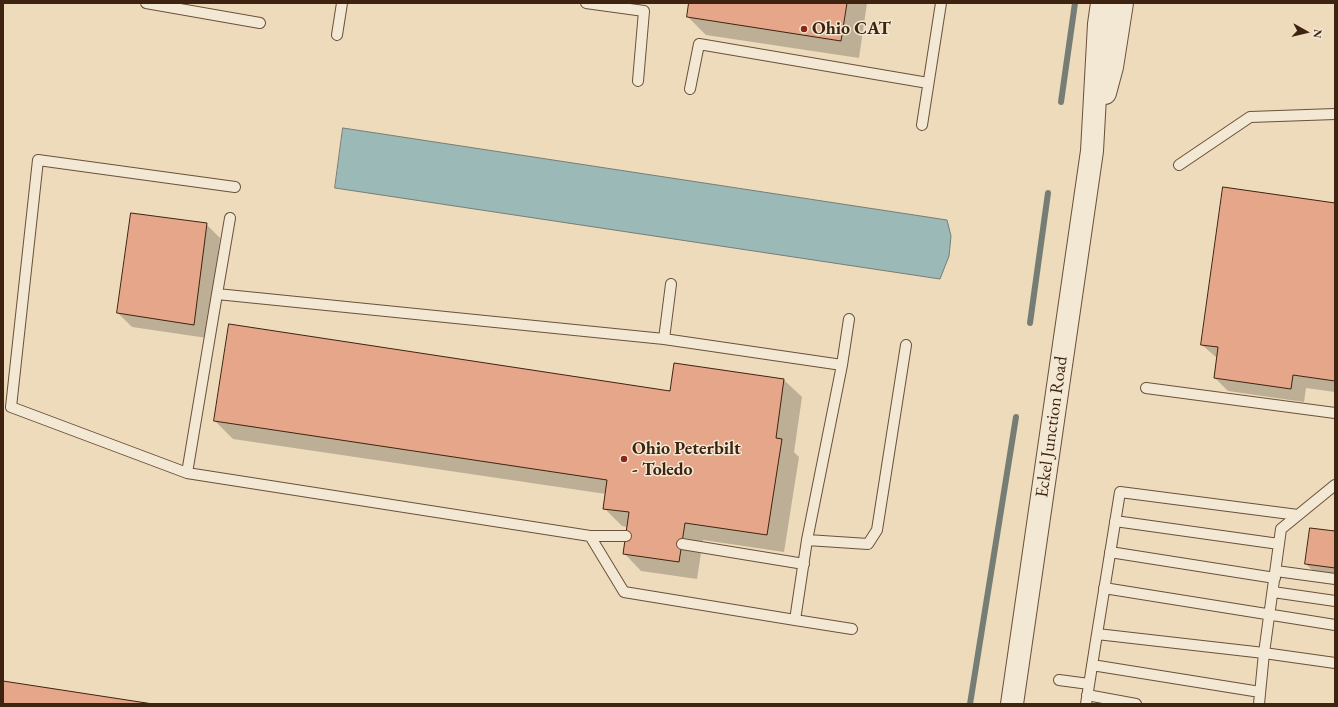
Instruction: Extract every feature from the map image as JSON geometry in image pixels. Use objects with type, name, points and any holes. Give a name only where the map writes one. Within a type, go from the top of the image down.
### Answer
[{"type":"street","name":"Eckel Junction Road","points":[[1092,151],[1099,24],[1102,3]]},
{"type":"street","name":"Eckel Junction Road","points":[[1012,704],[1092,151],[1112,66],[1122,3]]},
{"type":"lane","points":[[146,3],[260,23]]},
{"type":"lane","points":[[337,35],[342,3]]},
{"type":"lane","points":[[586,3],[644,11],[638,81]]},
{"type":"lane","points":[[922,125],[941,3]]},
{"type":"lane","points":[[690,89],[699,44],[928,83]]},
{"type":"lane","points":[[1179,165],[1250,117],[1335,114]]},
{"type":"lane","points":[[235,187],[38,160],[10,407],[187,473],[590,536],[626,536]]},
{"type":"lane","points":[[187,473],[230,218]]},
{"type":"lane","points":[[664,339],[671,284]]},
{"type":"lane","points":[[217,294],[664,339],[842,365]]},
{"type":"lane","points":[[795,620],[807,540],[842,365],[849,319]]},
{"type":"lane","points":[[807,540],[868,544],[877,530],[906,345]]},
{"type":"lane","points":[[1146,388],[1335,413]]},
{"type":"lane","points":[[1259,704],[1264,653],[1281,529],[1335,485]]},
{"type":"lane","points":[[1136,704],[1086,700],[1120,492],[1298,515]]},
{"type":"lane","points":[[1115,521],[1279,544]]},
{"type":"lane","points":[[590,536],[624,592],[852,629]]},
{"type":"lane","points":[[682,544],[804,564]]},
{"type":"lane","points":[[1110,552],[1275,575],[1335,579]]},
{"type":"lane","points":[[1104,588],[1335,626]]},
{"type":"lane","points":[[1273,592],[1335,601]]},
{"type":"lane","points":[[1097,634],[1264,653],[1335,663]]},
{"type":"lane","points":[[1092,665],[1260,692]]},
{"type":"lane","points":[[1059,680],[1089,684]]},
{"type":"water","points":[[343,128],[947,220],[951,236],[949,256],[940,279],[335,188]]},
{"type":"building","name":"Ohio CAT","points":[[689,3],[847,3],[841,41],[687,17]]},
{"type":"building","points":[[1223,187],[1335,203],[1335,381],[1293,375],[1291,389],[1214,378],[1218,347],[1201,345]]},
{"type":"building","points":[[131,213],[207,223],[194,325],[117,313]]},
{"type":"building","name":"Ohio Peterbilt - Toledo","points":[[229,324],[670,391],[674,363],[784,379],[776,438],[782,439],[767,535],[685,523],[679,562],[623,554],[629,512],[603,509],[607,480],[214,421]]},
{"type":"building","points":[[1310,528],[1335,531],[1335,568],[1305,564]]},
{"type":"building","points":[[3,681],[153,704],[3,704]]},
{"type":"waterway","points":[[1061,102],[1075,3]]},
{"type":"waterway","points":[[1030,323],[1048,193]]},
{"type":"waterway","points":[[970,704],[1016,417]]},
{"type":"place","name":"Ohio CAT","points":[[804,29]]},
{"type":"place","name":"Ohio Peterbilt - Toledo","points":[[624,459]]}]
